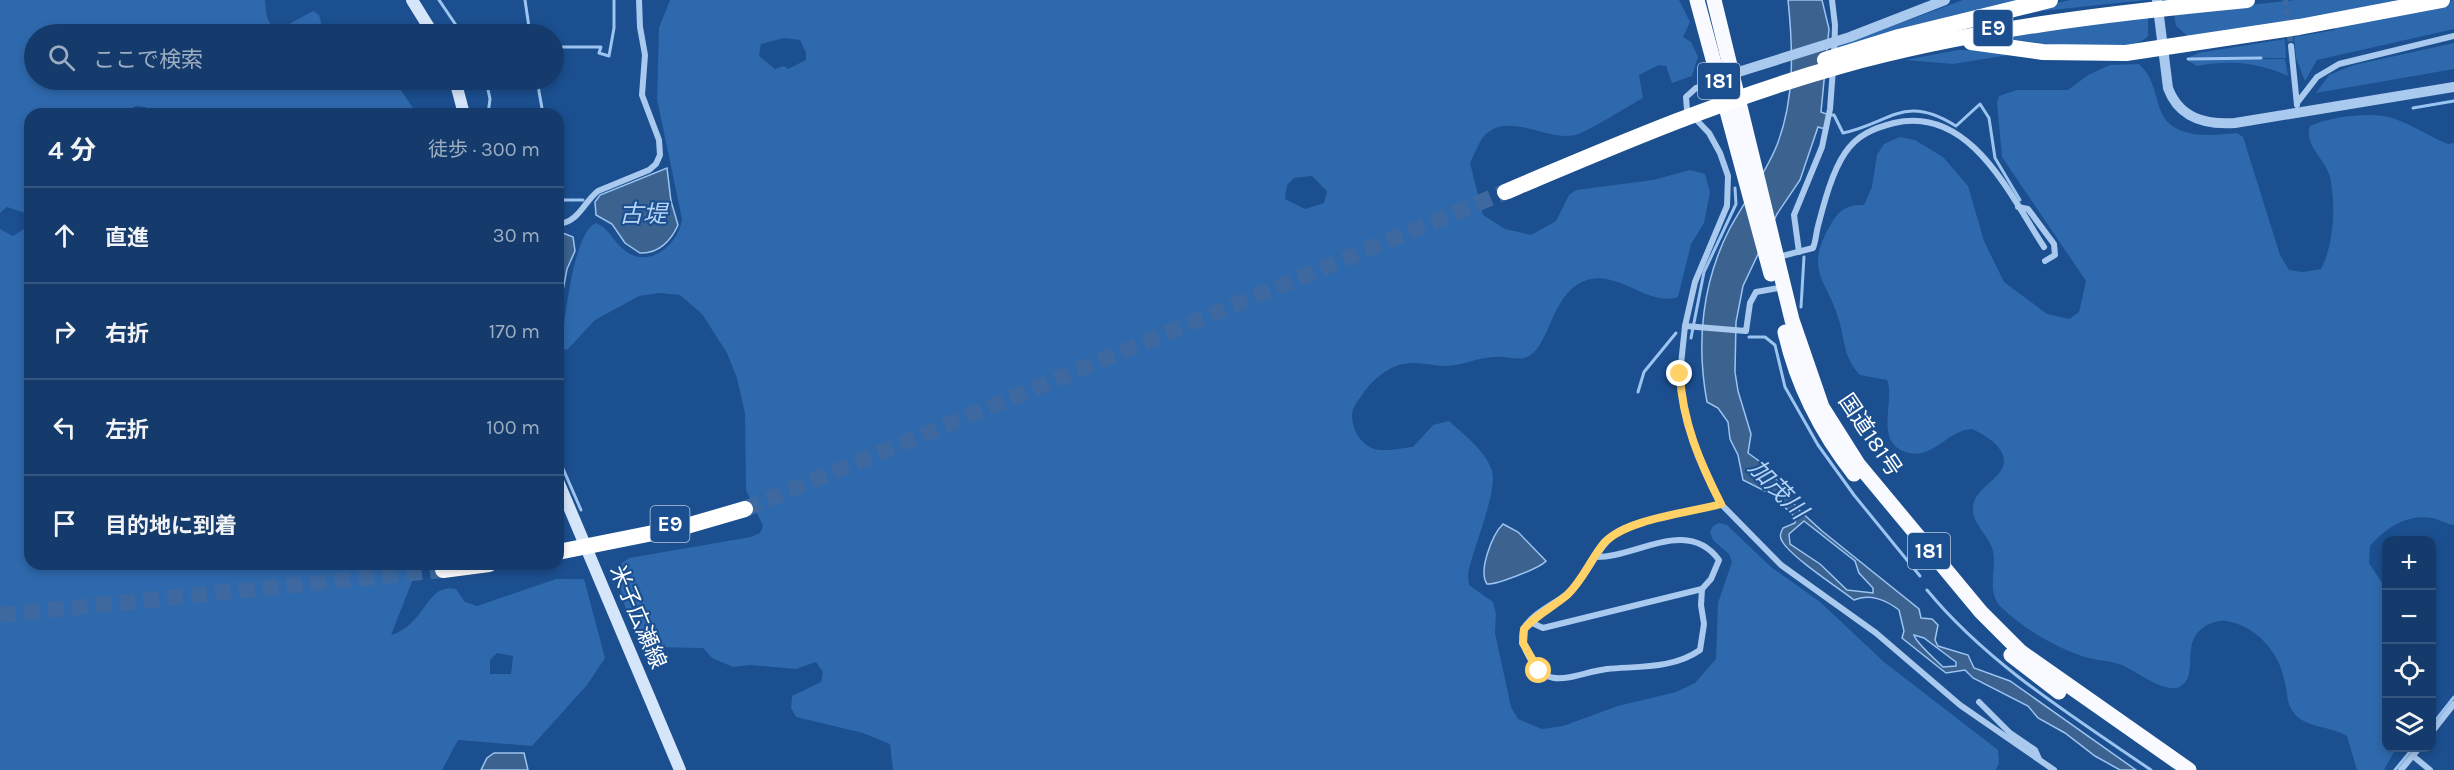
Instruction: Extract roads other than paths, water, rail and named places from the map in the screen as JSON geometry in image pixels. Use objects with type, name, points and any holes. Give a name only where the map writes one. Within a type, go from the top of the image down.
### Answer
[{"type":"highway","name":"国道181号","points":[[1698,0],[1725,76],[1774,255],[1790,354],[1808,401],[1839,455],[1983,630],[2026,669],[2172,770]]},
{"type":"highway","name":"国道181号","points":[[1714,0],[1725,76]]},
{"type":"highway","points":[[1840,61],[1946,24],[2050,0]]},
{"type":"highway","name":"E9","points":[[2175,4],[2195,0]]},
{"type":"highway","name":"E9","points":[[1504,189],[1764,81],[1840,61],[1963,33],[2152,5],[2247,0]]},
{"type":"highway","points":[[1953,40],[2059,52],[2126,53],[2299,27],[2442,0]]},
{"type":"highway","name":"E9","points":[[1681,114],[1840,61],[2152,5]]},
{"type":"highway","name":"国道181号","points":[[1780,288],[1800,351],[1822,407],[1858,464],[1981,612],[2021,652],[2188,770]]},
{"type":"highway","name":"E9","points":[[566,548],[597,543],[745,507]]},
{"type":"main road","points":[[412,0],[427,24]]},
{"type":"main road","points":[[457,90],[462,108]]},
{"type":"main road","name":"米子広瀬線","points":[[564,495],[680,770]]},
{"type":"street","points":[[564,222],[575,219],[587,202],[598,192],[654,166],[660,155],[659,140],[642,95],[645,55],[639,27],[639,0]]},
{"type":"street","points":[[1799,252],[1794,215],[1817,163],[1830,109],[1835,25],[1832,0]]},
{"type":"street","points":[[1945,0],[1850,36],[1725,76],[1696,88],[1686,97],[1687,110],[1708,133],[1720,153],[1728,176],[1729,197],[1701,263],[1680,374],[1684,410],[1701,465],[1721,504],[1781,565],[1876,633],[1960,705],[2054,770]]},
{"type":"street","points":[[2152,5],[2163,48],[2170,94],[2181,110],[2190,117],[2219,124],[2297,108],[2454,87]]},
{"type":"street","points":[[2297,108],[2317,77],[2338,64],[2454,36]]},
{"type":"street","points":[[2290,46],[2297,108]]},
{"type":"street","points":[[1774,255],[1813,248],[1818,226],[1844,154],[1871,129],[1904,121],[1932,121],[1972,146],[1988,161],[2044,247]]},
{"type":"street","points":[[2018,207],[2028,209],[2054,244],[2055,255],[2046,261]]},
{"type":"street","points":[[1688,326],[1746,331],[1750,303],[1755,292],[1780,288]]},
{"type":"street","points":[[1702,589],[1701,605],[1704,624],[1700,650],[1689,657],[1652,667],[1606,669],[1558,679],[1547,678],[1533,663],[1523,643],[1524,629],[1530,622],[1566,596],[1582,579],[1594,557],[1606,542],[1621,530],[1721,504]]},
{"type":"street","points":[[1530,622],[1543,628],[1702,589],[1711,579],[1719,560],[1707,548],[1694,541],[1652,544],[1607,558],[1594,557]]},
{"type":"street","points":[[1979,702],[2010,733],[2035,750],[2040,760]]},
{"type":"street","points":[[2436,727],[2454,704]]},
{"type":"street","points":[[2401,770],[2416,752]]},
{"type":"street","points":[[2413,756],[2430,770]]},
{"type":"water","name":"加茂川","points":[[1788,0],[1822,0],[1829,29],[1821,112],[1829,115],[1825,129],[1818,127],[1800,180],[1777,214],[1743,286],[1736,322],[1735,372],[1738,391],[1751,434],[1748,453],[1766,466],[1798,509],[1822,531],[1919,609],[1921,618],[1932,619],[1938,625],[1935,640],[1938,646],[1968,655],[1974,668],[2010,681],[2136,770],[2120,770],[2095,756],[2065,733],[2038,718],[2028,706],[1973,678],[1965,670],[1946,673],[1902,638],[1904,631],[1899,610],[1889,603],[1871,597],[1854,600],[1795,555],[1787,548],[1780,536],[1783,528],[1795,523],[1796,518],[1771,494],[1743,480],[1738,455],[1730,439],[1728,422],[1718,408],[1707,402],[1702,335],[1708,291],[1713,270],[1730,228],[1767,167],[1783,128],[1790,92]],"holes":[[[1804,521],[1855,561],[1859,573],[1873,588],[1873,593],[1847,590],[1820,564],[1790,544],[1789,534]],[[1914,635],[1924,638],[1956,662],[1956,666],[1943,667],[1922,647]]]},
{"type":"water","name":"古堤","points":[[667,168],[671,201],[678,225],[672,236],[658,249],[640,253],[625,243],[612,224],[596,215],[595,202],[600,195]]},
{"type":"water","points":[[564,233],[573,237],[575,251],[567,269],[564,285]]},
{"type":"water","points":[[1503,524],[1518,532],[1546,561],[1518,576],[1487,584],[1484,571],[1485,562],[1495,536]]},
{"type":"water","points":[[494,753],[524,753],[528,770],[481,770],[487,758]]},
{"type":"waterway","points":[[439,0],[455,24]]},
{"type":"waterway","points":[[525,0],[529,24]]},
{"type":"waterway","points":[[564,47],[601,47],[599,53],[609,56],[614,28],[614,0]]},
{"type":"waterway","points":[[2188,59],[2261,58]]},
{"type":"waterway","points":[[488,90],[489,108]]},
{"type":"waterway","points":[[539,90],[542,108]]},
{"type":"waterway","points":[[2413,108],[2454,101]]},
{"type":"waterway","points":[[1830,115],[1834,115],[1843,133],[1898,113],[1910,111],[1938,116],[1956,126],[1980,104],[1989,118],[1995,158],[2020,200]]},
{"type":"waterway","points":[[1691,338],[1704,272],[1736,204],[1735,188]]},
{"type":"waterway","points":[[564,200],[583,200]]},
{"type":"waterway","points":[[1801,307],[1804,257]]},
{"type":"waterway","points":[[1638,392],[1644,372],[1676,333]]},
{"type":"waterway","points":[[1749,337],[1765,337],[1775,345],[1785,387],[1818,445],[1854,495],[1920,576]]},
{"type":"waterway","points":[[564,471],[581,510]]},
{"type":"waterway","points":[[1927,590],[1977,642],[2032,688],[2151,770]]},
{"type":"waterway","points":[[2436,720],[2454,697]]},
{"type":"waterway","points":[[2395,770],[2410,752]]},
{"type":"tunnel","points":[[2285,0],[2291,46]]},
{"type":"tunnel","points":[[745,509],[1505,192]]},
{"type":"tunnel","points":[[0,615],[443,570]]}]
